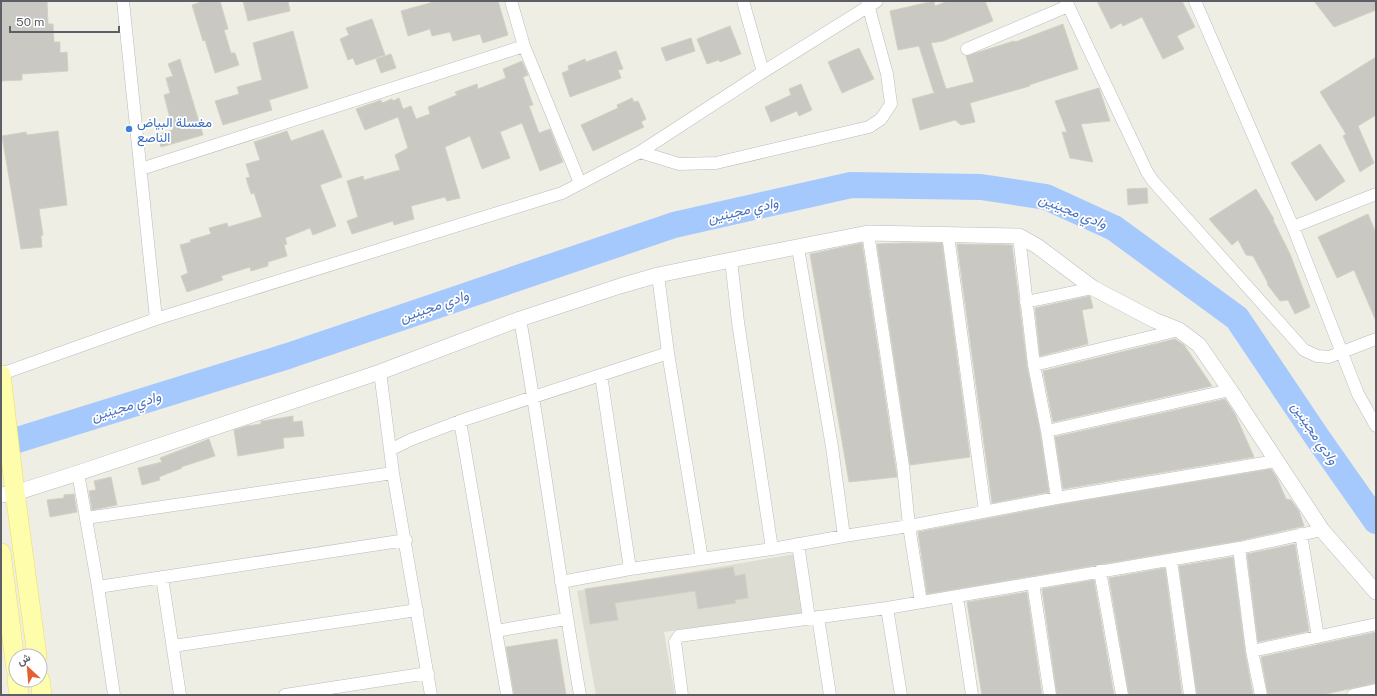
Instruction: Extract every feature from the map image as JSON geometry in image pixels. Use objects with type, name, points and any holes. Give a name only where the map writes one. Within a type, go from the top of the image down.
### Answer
[{"type":"main road","points":[[1,379],[10,491],[36,648]]},
{"type":"main road","points":[[1,553],[13,648]]},
{"type":"street","points":[[123,1],[156,319]]},
{"type":"street","points":[[511,1],[524,46],[580,183]]},
{"type":"street","points":[[742,1],[763,72]]},
{"type":"street","points":[[1195,1],[1293,227],[1358,394],[1376,426]]},
{"type":"street","points":[[1,379],[156,319],[562,193],[640,152],[871,2],[887,74],[891,104],[881,119],[869,127],[716,163],[679,164],[640,152]]},
{"type":"street","points":[[967,50],[1067,4],[1147,172],[1153,181],[1304,350],[1317,356],[1330,357],[1376,339]]},
{"type":"street","points":[[141,169],[524,46]]},
{"type":"street","points":[[1293,227],[1376,194]]},
{"type":"street","points":[[868,233],[903,466],[909,526],[921,602]]},
{"type":"street","points":[[10,491],[78,473],[380,372],[520,319],[658,275],[868,233],[1019,236],[1037,246],[1093,288],[1154,320],[1179,330],[1198,345],[1230,390],[1322,530],[1376,592]]},
{"type":"street","points":[[948,235],[985,511]]},
{"type":"street","points":[[1019,236],[1034,365],[1058,498]]},
{"type":"street","points":[[798,248],[832,447],[844,536]]},
{"type":"street","points":[[731,260],[772,549]]},
{"type":"street","points":[[658,275],[668,353],[702,559]]},
{"type":"street","points":[[1026,302],[1093,288]]},
{"type":"street","points":[[520,319],[534,397],[566,619],[580,695]]},
{"type":"street","points":[[1034,365],[1179,330]]},
{"type":"street","points":[[390,450],[410,440],[460,420],[668,353]]},
{"type":"street","points":[[380,372],[393,473],[406,540],[416,610],[431,695]]},
{"type":"street","points":[[601,374],[630,569]]},
{"type":"street","points":[[1047,431],[1230,390]]},
{"type":"street","points":[[460,420],[507,695]]},
{"type":"street","points":[[561,582],[630,569],[772,549],[909,526],[1058,498],[1276,461]]},
{"type":"street","points":[[78,473],[98,586],[114,695]]},
{"type":"street","points":[[86,518],[393,473]]},
{"type":"street","points":[[682,695],[675,642],[679,636],[887,608],[1239,548],[1322,530]]},
{"type":"street","points":[[1301,534],[1318,637]]},
{"type":"street","points":[[98,586],[406,540]]},
{"type":"street","points":[[798,544],[830,695]]},
{"type":"street","points":[[1239,548],[1252,651],[1261,695]]},
{"type":"street","points":[[1171,560],[1190,695]]},
{"type":"street","points":[[1100,571],[1122,695]]},
{"type":"street","points":[[162,577],[180,695]]},
{"type":"street","points":[[1033,583],[1050,695]]},
{"type":"street","points":[[957,596],[972,695]]},
{"type":"street","points":[[887,608],[901,695]]},
{"type":"street","points":[[173,646],[416,610]]},
{"type":"street","points":[[496,631],[566,619]]},
{"type":"street","points":[[1252,651],[1376,624]]},
{"type":"street","points":[[286,695],[428,673]]},
{"type":"street","points":[[1352,695],[1376,690]]},
{"type":"shaded area","points":[[795,554],[804,613],[664,632],[675,695],[596,695],[577,591]]},
{"type":"building","points":[[1,1],[47,1],[48,24],[53,24],[54,42],[60,42],[60,53],[67,52],[68,71],[22,74],[22,80],[1,81]]},
{"type":"building","points":[[204,1],[220,1],[228,29],[224,30],[231,53],[235,53],[239,65],[215,73],[192,5]]},
{"type":"building","points":[[243,1],[288,1],[290,11],[248,21]]},
{"type":"building","points":[[437,1],[498,1],[508,35],[483,43],[480,34],[453,41],[450,32],[432,36],[430,29],[408,36],[401,11]]},
{"type":"building","points":[[934,1],[935,6],[948,1],[985,1],[993,21],[943,41],[931,43],[946,89],[974,82],[966,56],[1014,41],[1015,42],[1063,24],[1078,69],[1029,85],[1030,86],[970,103],[975,122],[961,125],[955,120],[920,130],[912,99],[934,93],[919,46],[898,50],[890,11]]},
{"type":"building","points":[[1097,1],[1182,1],[1195,27],[1177,36],[1184,49],[1163,59],[1142,17],[1123,26],[1121,23],[1111,29]]},
{"type":"building","points":[[1314,1],[1376,1],[1376,10],[1334,27]]},
{"type":"building","points":[[372,19],[385,55],[356,65],[353,58],[348,60],[340,39],[349,35],[346,28]]},
{"type":"building","points":[[730,26],[741,54],[720,62],[719,60],[707,64],[697,39]]},
{"type":"building","points":[[293,31],[308,88],[269,100],[272,110],[223,125],[215,101],[239,94],[237,87],[262,80],[253,43]]},
{"type":"building","points":[[691,38],[695,51],[666,61],[661,48]]},
{"type":"building","points":[[859,48],[874,79],[842,93],[828,62]]},
{"type":"building","points":[[616,51],[623,69],[618,70],[621,78],[570,97],[562,73],[569,70],[568,66],[585,59],[586,62]]},
{"type":"building","points":[[391,54],[396,68],[381,73],[376,59]]},
{"type":"building","points":[[1376,57],[1376,115],[1358,126],[1374,163],[1360,172],[1343,136],[1346,134],[1320,92]]},
{"type":"building","points":[[180,59],[203,135],[161,147],[157,135],[173,130],[164,95],[170,93],[166,78],[173,76],[168,64]]},
{"type":"building","points":[[522,61],[528,75],[523,77],[533,105],[529,106],[539,133],[550,129],[563,162],[540,171],[522,123],[500,132],[510,158],[482,169],[470,136],[445,147],[460,198],[447,201],[445,197],[411,206],[414,219],[394,225],[393,221],[352,234],[347,221],[358,217],[347,181],[363,176],[364,180],[400,170],[395,155],[408,148],[398,117],[365,130],[356,109],[381,100],[382,103],[399,98],[403,109],[411,106],[416,119],[430,114],[428,107],[457,95],[455,92],[477,84],[478,89],[506,78],[503,69]]},
{"type":"building","points":[[801,84],[812,110],[799,116],[797,111],[771,122],[765,107],[791,95],[789,89]]},
{"type":"building","points":[[1099,88],[1110,121],[1081,124],[1093,162],[1070,158],[1062,132],[1067,132],[1055,101]]},
{"type":"building","points":[[632,98],[634,102],[638,101],[646,119],[641,122],[644,127],[593,151],[581,125],[618,108],[617,105]]},
{"type":"building","points":[[323,130],[342,177],[320,185],[336,226],[313,235],[310,228],[285,238],[287,244],[284,245],[287,256],[268,262],[268,266],[251,271],[250,267],[221,276],[223,280],[187,292],[181,276],[188,273],[180,245],[191,242],[190,240],[211,234],[209,228],[227,223],[228,227],[262,217],[254,193],[251,194],[246,178],[250,177],[246,164],[260,160],[254,142],[287,131],[291,141]]},
{"type":"building","points":[[58,131],[67,205],[39,209],[43,235],[41,236],[42,247],[21,249],[2,136],[26,132],[27,135]]},
{"type":"building","points":[[1320,144],[1345,181],[1316,201],[1291,163]]},
{"type":"building","points":[[1147,188],[1148,203],[1128,205],[1127,189]]},
{"type":"building","points":[[1256,189],[1274,219],[1273,220],[1290,254],[1310,307],[1295,314],[1288,300],[1280,301],[1267,284],[1268,283],[1253,256],[1246,255],[1238,240],[1232,245],[1209,219]]},
{"type":"building","points":[[1368,214],[1376,233],[1376,321],[1354,270],[1337,278],[1318,237]]},
{"type":"building","points":[[862,243],[897,477],[849,482],[810,254]]},
{"type":"building","points":[[942,243],[970,457],[910,465],[877,244]]},
{"type":"building","points":[[957,244],[1012,245],[1027,366],[1040,432],[1049,492],[992,503]]},
{"type":"building","points":[[1090,296],[1093,308],[1082,310],[1088,344],[1040,356],[1035,308]]},
{"type":"building","points":[[1175,339],[1184,345],[1212,386],[1053,422],[1043,371]]},
{"type":"building","points":[[1225,399],[1235,414],[1254,457],[1063,489],[1055,437]]},
{"type":"building","points":[[293,416],[293,422],[302,421],[304,436],[283,438],[284,448],[238,456],[234,430],[261,424],[261,421]]},
{"type":"building","points":[[209,439],[215,456],[181,467],[182,468],[159,477],[160,480],[142,485],[138,468],[162,462],[160,458]]},
{"type":"building","points":[[1271,469],[1277,478],[1286,499],[1291,500],[1299,511],[1304,526],[1238,541],[927,594],[918,532],[1058,505]]},
{"type":"building","points":[[111,477],[117,505],[92,510],[89,491],[96,490],[94,481]]},
{"type":"building","points":[[74,494],[77,512],[50,517],[47,500],[64,498],[64,495]]},
{"type":"building","points":[[1295,544],[1309,631],[1258,642],[1247,554]]},
{"type":"building","points":[[1233,557],[1245,652],[1253,695],[1197,695],[1179,566]]},
{"type":"building","points":[[733,567],[735,576],[745,574],[748,598],[735,600],[736,603],[698,609],[695,591],[615,603],[618,620],[590,624],[585,589]]},
{"type":"building","points":[[1165,568],[1182,695],[1129,695],[1109,578]]},
{"type":"building","points":[[1094,580],[1114,695],[1057,695],[1042,589]]},
{"type":"building","points":[[1027,592],[1042,695],[982,695],[967,602]]},
{"type":"building","points":[[1376,632],[1376,683],[1321,695],[1268,695],[1261,657]]},
{"type":"building","points":[[557,639],[566,695],[514,695],[506,647]]},
{"type":"waterway","name":"وادي مجينين","points":[[1,445],[288,356],[674,225],[851,185],[981,187],[1046,197],[1114,228],[1237,318],[1317,437],[1376,521]]},
{"type":"place","name":"مغسلة البياض الناصع","points":[[129,129]]}]
